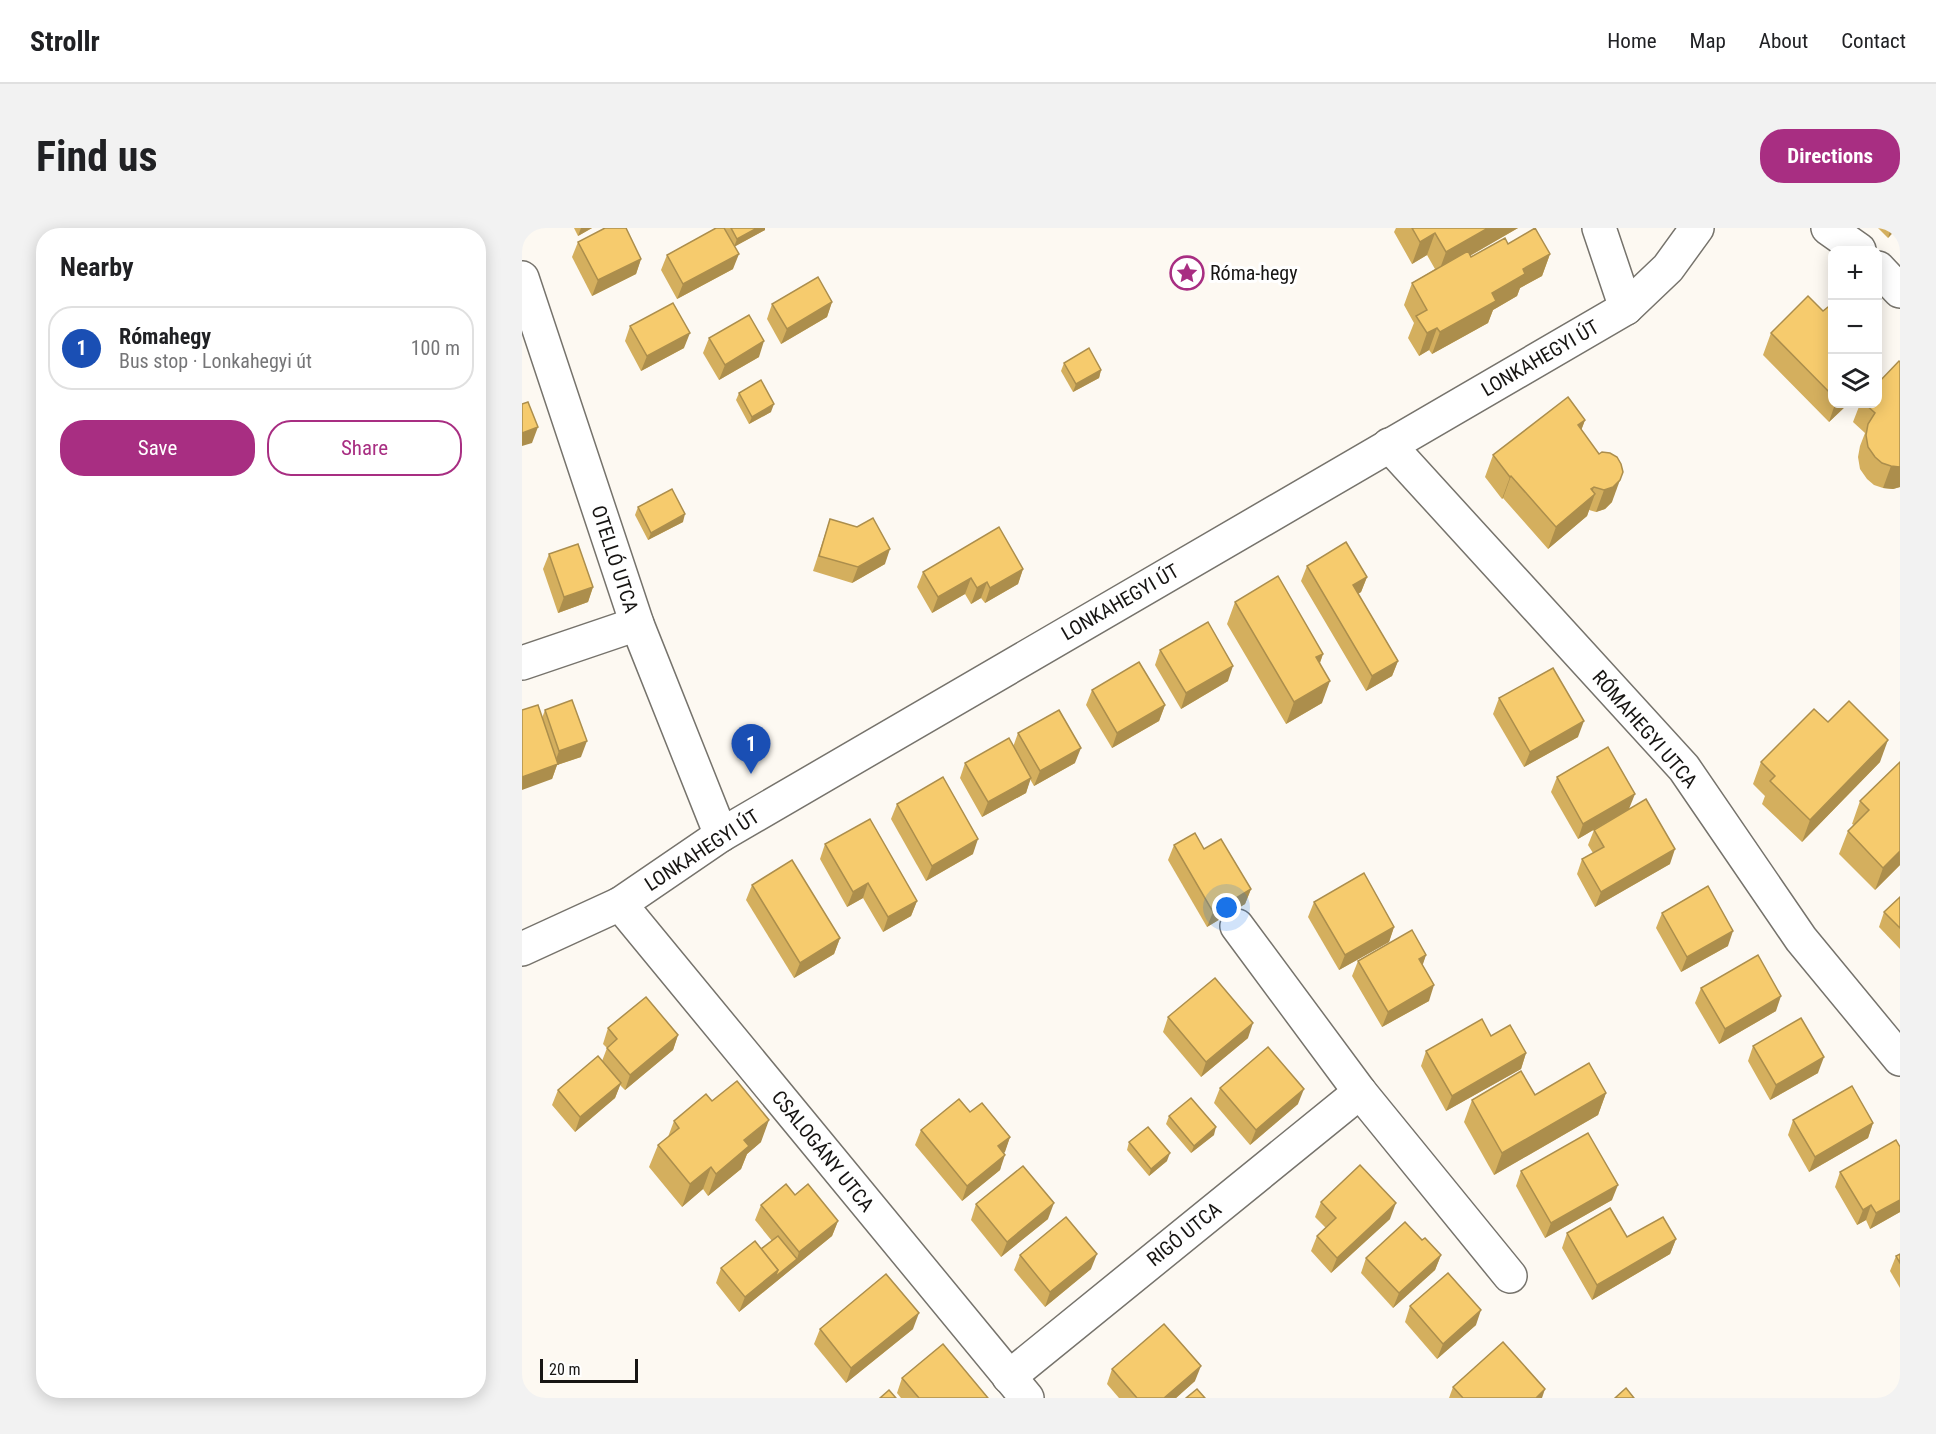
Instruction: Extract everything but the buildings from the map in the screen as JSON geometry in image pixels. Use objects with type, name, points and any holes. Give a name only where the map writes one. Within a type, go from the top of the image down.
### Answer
[{"type":"street","points":[[1599,228],[1626,308]]},
{"type":"street","name":"LONKAHEGYI ÚT","points":[[522,949],[620,904],[721,835],[1626,308],[1668,268],[1697,228]]},
{"type":"street","points":[[1828,228],[1853,246]]},
{"type":"street","points":[[1882,272],[1900,291]]},
{"type":"street","name":"OTELLÓ UTCA","points":[[522,278],[637,624],[721,835]]},
{"type":"street","name":"RÓMAHEGYI UTCA","points":[[1389,445],[1684,768],[1801,939],[1900,1059]]},
{"type":"street","points":[[522,663],[637,624]]},
{"type":"street","name":"CSALOGÁNY UTCA","points":[[620,904],[1018,1387]]},
{"type":"street","points":[[1237,926],[1360,1092],[1510,1276]]},
{"type":"street","name":"RIGÓ UTCA","points":[[1018,1387],[1360,1092]]},
{"type":"place","name":"Róma-hegy","points":[[1187,273]]},
{"type":"place","name":"Rómahegy","points":[[751,774]]}]
